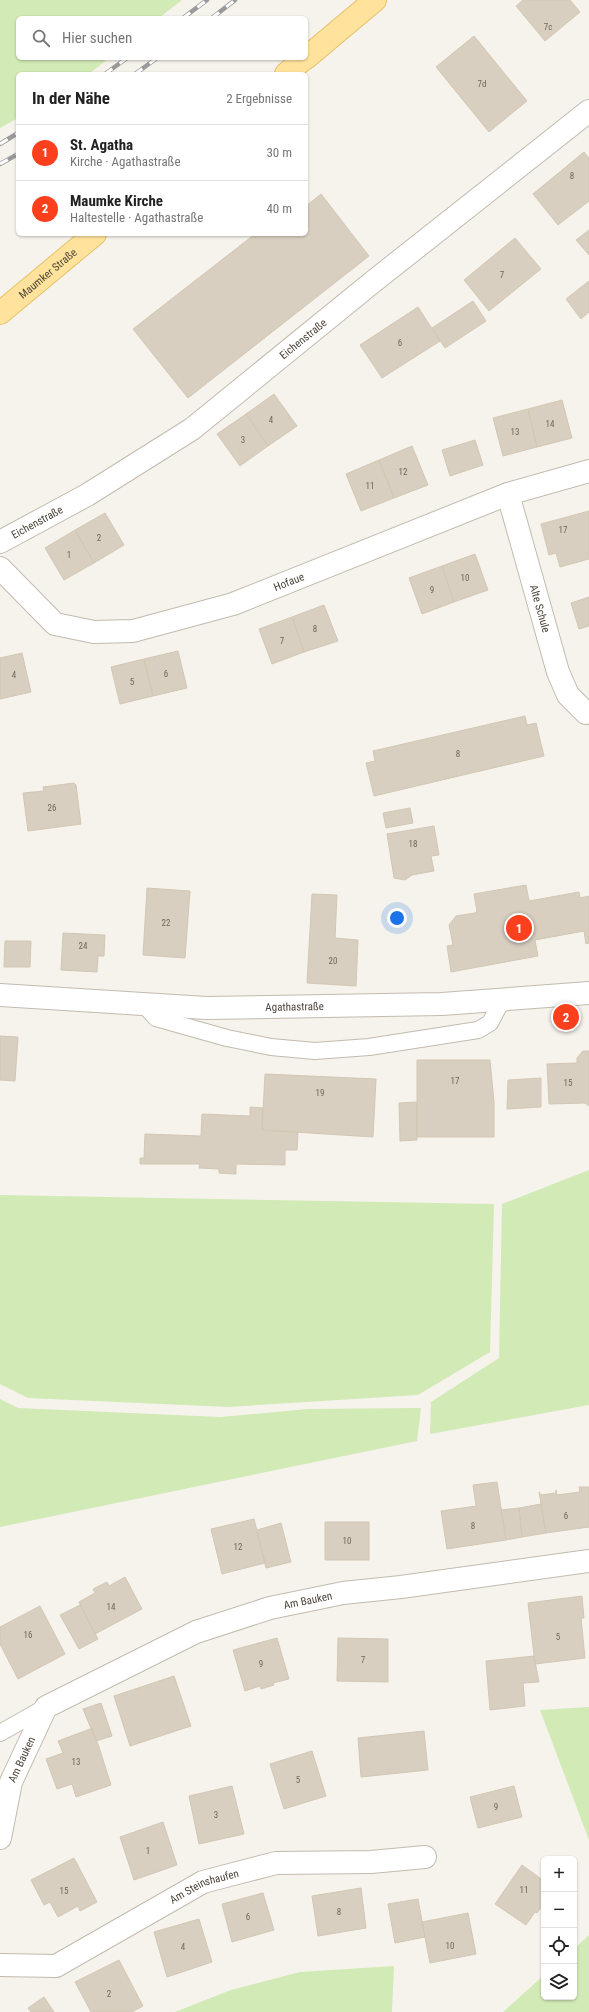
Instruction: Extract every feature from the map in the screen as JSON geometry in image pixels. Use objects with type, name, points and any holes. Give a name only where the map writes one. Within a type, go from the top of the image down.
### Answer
[{"type":"main road","points":[[308,56],[375,0]]},
{"type":"main road","points":[[288,72],[304,60]]},
{"type":"main road","name":"Maumker Straße","points":[[0,313],[92,236]]},
{"type":"street","name":"Eichenstraße","points":[[0,542],[87,495],[192,429],[374,281],[589,111]]},
{"type":"street","name":"Hofaue","points":[[0,568],[55,624],[94,632],[133,631],[233,604],[508,494],[589,471]]},
{"type":"street","name":"Alte Schule","points":[[508,494],[558,672],[568,695],[588,714]]},
{"type":"street","name":"Agathastraße","points":[[0,995],[206,1008],[442,1004],[589,993]]},
{"type":"street","name":"Am Bauken","points":[[0,1838],[11,1782],[46,1707],[196,1632],[270,1608],[343,1593],[401,1587],[589,1561]]},
{"type":"street","name":"Am Steinshaufen","points":[[0,1965],[56,1966],[204,1882],[276,1864],[371,1862],[425,1857]]},
{"type":"lane","points":[[143,1004],[156,1018],[179,1026],[271,1047],[315,1051],[369,1047],[478,1030],[490,1023],[502,1000]]},
{"type":"lane","name":"Am Bauken","points":[[0,1733],[46,1707]]},
{"type":"green space","points":[[0,0],[182,0],[162,16],[16,16],[16,60],[106,60],[92,72],[16,72],[16,119],[0,128]]},
{"type":"green space","points":[[589,1170],[589,1405],[430,1434],[431,1402],[499,1358],[502,1204]]},
{"type":"green space","points":[[0,1195],[494,1204],[490,1352],[418,1395],[228,1407],[28,1398],[0,1384]]},
{"type":"green space","points":[[0,1399],[18,1408],[220,1417],[308,1409],[421,1408],[417,1441],[0,1527]]},
{"type":"green space","points":[[589,1707],[589,1840],[540,1710]]},
{"type":"green space","points":[[589,1935],[589,2012],[503,2012],[541,1978],[541,2000],[577,2000],[577,1946]]},
{"type":"green space","points":[[394,1966],[392,2012],[175,2012],[231,1990],[300,1972]]},
{"type":"building","points":[[523,0],[570,0],[580,12],[545,41],[516,6]]},
{"type":"building","points":[[474,36],[527,101],[489,132],[436,67]]},
{"type":"building","points":[[584,152],[589,158],[589,201],[558,225],[533,194]]},
{"type":"building","points":[[321,194],[369,256],[188,398],[133,329],[252,236],[308,236],[308,204]]},
{"type":"building","points":[[589,230],[589,255],[576,240]]},
{"type":"building","points":[[515,238],[541,269],[489,311],[464,280]]},
{"type":"building","points":[[589,281],[589,312],[581,319],[566,299]]},
{"type":"building","points":[[473,301],[486,321],[445,348],[432,328]]},
{"type":"building","points":[[418,307],[440,341],[382,378],[360,345]]},
{"type":"building","points":[[274,394],[297,426],[268,446],[246,414]]},
{"type":"building","points":[[562,400],[572,438],[537,447],[528,409]]},
{"type":"building","points":[[528,409],[537,447],[503,456],[493,418]]},
{"type":"building","points":[[246,414],[268,446],[240,466],[217,434]]},
{"type":"building","points":[[475,440],[483,465],[450,476],[442,450]]},
{"type":"building","points":[[412,446],[428,485],[394,498],[379,460]]},
{"type":"building","points":[[379,460],[394,498],[361,511],[346,474]]},
{"type":"building","points":[[589,511],[589,559],[560,567],[556,553],[549,555],[541,524]]},
{"type":"building","points":[[105,513],[124,545],[94,563],[75,530]]},
{"type":"building","points":[[75,530],[94,563],[64,580],[45,548]]},
{"type":"building","points":[[475,554],[488,590],[454,602],[442,566]]},
{"type":"building","points":[[442,566],[454,602],[422,614],[409,578]]},
{"type":"building","points":[[589,597],[589,626],[579,629],[571,603]]},
{"type":"building","points":[[324,605],[338,641],[304,652],[292,617]]},
{"type":"building","points":[[292,617],[304,652],[272,664],[259,629]]},
{"type":"building","points":[[178,651],[187,688],[153,696],[144,659]]},
{"type":"building","points":[[22,653],[31,692],[0,699],[0,658]]},
{"type":"building","points":[[144,659],[153,696],[120,704],[111,667]]},
{"type":"building","points":[[525,716],[527,725],[536,723],[544,756],[374,796],[366,763],[375,761],[373,751]]},
{"type":"building","points":[[74,783],[76,785],[81,824],[28,831],[23,793],[44,791],[43,787]]},
{"type":"building","points":[[410,808],[413,823],[386,828],[383,813]]},
{"type":"building","points":[[434,826],[439,855],[431,856],[434,871],[412,875],[405,880],[394,878],[387,834]]},
{"type":"building","points":[[526,885],[529,901],[579,892],[580,898],[589,896],[589,943],[586,944],[584,931],[535,940],[538,956],[451,972],[447,946],[453,945],[449,925],[456,916],[475,913],[477,911],[474,894]]},
{"type":"building","points":[[147,888],[190,891],[185,958],[143,955]]},
{"type":"building","points":[[312,894],[337,895],[335,938],[358,940],[356,986],[307,983]]},
{"type":"building","points":[[63,933],[105,935],[104,956],[98,956],[97,972],[61,970]]},
{"type":"building","points":[[5,941],[31,941],[30,967],[4,967]]},
{"type":"building","points":[[0,1036],[18,1037],[15,1081],[0,1080]]},
{"type":"building","points":[[583,1051],[589,1051],[589,1106],[585,1103],[549,1104],[547,1064],[577,1063],[577,1058]]},
{"type":"building","points":[[417,1060],[490,1060],[494,1102],[494,1137],[417,1137]]},
{"type":"building","points":[[265,1074],[376,1079],[373,1137],[262,1130]]},
{"type":"building","points":[[541,1078],[541,1107],[507,1109],[508,1080]]},
{"type":"building","points":[[417,1102],[417,1140],[400,1141],[399,1103]]},
{"type":"building","points":[[250,1107],[263,1108],[262,1130],[298,1132],[297,1150],[285,1150],[285,1165],[236,1164],[236,1174],[219,1173],[219,1169],[199,1168],[200,1164],[140,1164],[140,1158],[144,1158],[145,1134],[201,1136],[202,1114],[250,1116]]},
{"type":"building","points":[[497,1482],[506,1540],[447,1549],[441,1511],[476,1506],[473,1485]]},
{"type":"building","points":[[579,1487],[589,1487],[589,1527],[546,1533],[539,1492],[541,1495],[556,1493],[556,1490],[557,1495],[580,1492]]},
{"type":"building","points":[[541,1504],[546,1533],[522,1537],[519,1508]]},
{"type":"building","points":[[519,1508],[522,1537],[506,1540],[501,1510]]},
{"type":"building","points":[[254,1519],[265,1563],[222,1574],[211,1529]]},
{"type":"building","points":[[325,1522],[369,1522],[369,1560],[325,1560]]},
{"type":"building","points":[[281,1523],[291,1562],[266,1568],[257,1530]]},
{"type":"building","points":[[125,1577],[142,1609],[95,1634],[79,1602],[95,1593],[93,1589],[107,1582],[109,1586]]},
{"type":"building","points":[[582,1596],[584,1618],[581,1618],[585,1658],[535,1664],[528,1603]]},
{"type":"building","points":[[80,1605],[98,1639],[79,1649],[60,1615]]},
{"type":"building","points":[[40,1606],[65,1654],[18,1679],[0,1644],[0,1627]]},
{"type":"building","points":[[277,1638],[289,1679],[273,1683],[274,1685],[261,1689],[260,1686],[245,1691],[233,1650]]},
{"type":"building","points":[[338,1638],[388,1639],[388,1682],[337,1681]]},
{"type":"building","points":[[534,1656],[539,1682],[523,1683],[525,1706],[490,1710],[486,1661]]},
{"type":"building","points":[[174,1676],[191,1726],[130,1746],[114,1696]]},
{"type":"building","points":[[101,1703],[112,1736],[96,1741],[83,1709]]},
{"type":"building","points":[[92,1729],[99,1747],[111,1785],[76,1797],[72,1784],[57,1789],[46,1759],[63,1753],[58,1741]]},
{"type":"building","points":[[424,1731],[428,1770],[361,1777],[358,1738]]},
{"type":"building","points":[[312,1751],[326,1796],[284,1809],[270,1764]]},
{"type":"building","points":[[232,1786],[244,1834],[199,1844],[189,1796]]},
{"type":"building","points":[[514,1786],[522,1817],[478,1828],[470,1797]]},
{"type":"building","points":[[163,1822],[177,1865],[134,1880],[120,1837]]},
{"type":"building","points":[[74,1858],[97,1902],[80,1911],[78,1906],[58,1917],[50,1902],[44,1905],[31,1880]]},
{"type":"building","points":[[522,1865],[541,1879],[541,1907],[537,1913],[535,1912],[526,1925],[495,1904]]},
{"type":"building","points":[[361,1888],[366,1928],[318,1936],[312,1896]]},
{"type":"building","points":[[263,1893],[274,1930],[232,1942],[222,1904]]},
{"type":"building","points":[[418,1899],[425,1937],[395,1943],[388,1904]]},
{"type":"building","points":[[468,1913],[476,1954],[430,1963],[422,1922]]},
{"type":"building","points":[[199,1919],[212,1962],[167,1977],[154,1932]]},
{"type":"building","points":[[119,1960],[143,2006],[132,2012],[91,2012],[75,1982]]},
{"type":"building","points":[[44,1997],[54,2012],[31,2012],[28,2008]]},
{"type":"railway","points":[[186,16],[207,0]]},
{"type":"railway","points":[[215,16],[235,0]]},
{"type":"railway","points":[[108,72],[124,60]]},
{"type":"railway","points":[[138,72],[154,60]]},
{"type":"railway","points":[[0,144],[16,134]]},
{"type":"railway","points":[[0,164],[16,155]]},
{"type":"place","name":"St. Agatha","points":[[519,928]]},
{"type":"place","name":"Maumke Kirche","points":[[566,1017]]}]
